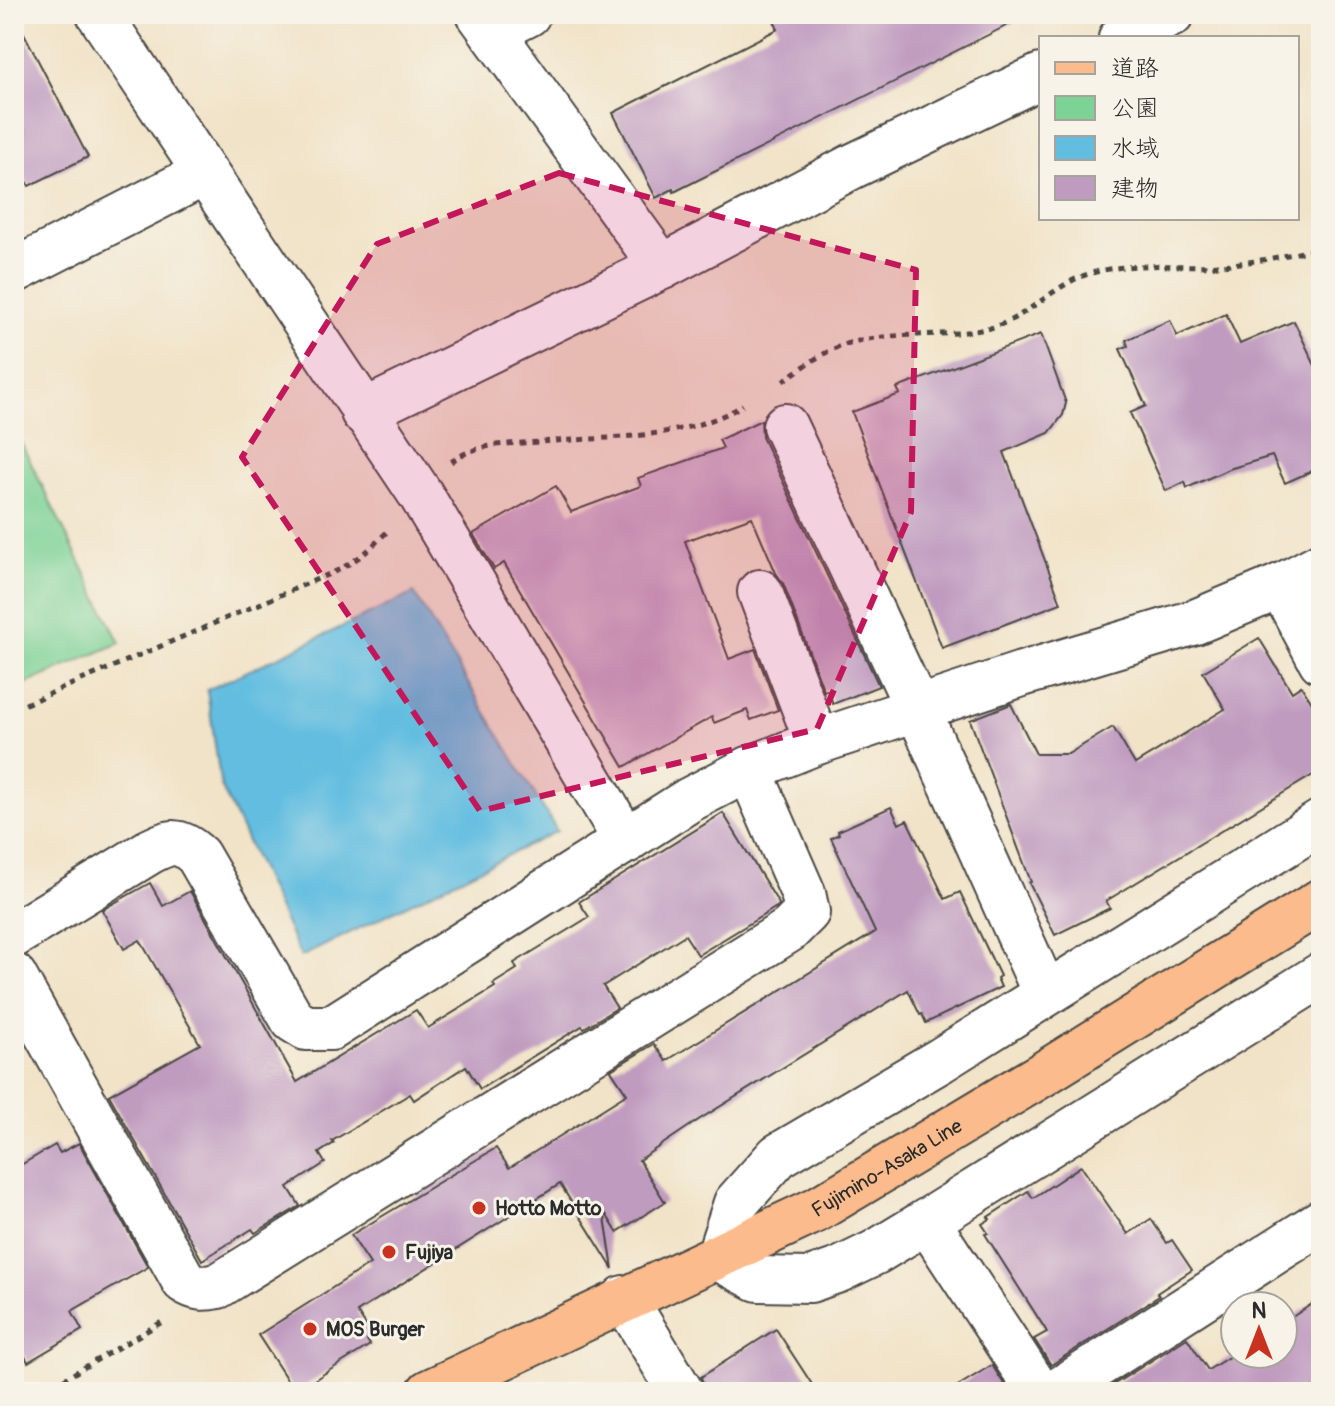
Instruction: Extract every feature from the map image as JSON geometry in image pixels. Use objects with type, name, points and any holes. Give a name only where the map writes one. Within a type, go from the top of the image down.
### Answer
[{"type":"main road","name":"Fujimino-Asaka Line","points":[[429,1392],[816,1210],[1043,1074],[1321,901]]},
{"type":"street","points":[[99,14],[421,495],[626,841]]},
{"type":"street","points":[[1125,36],[1172,14]]},
{"type":"street","points":[[500,20],[662,267]]},
{"type":"street","points":[[363,412],[662,267],[851,167],[1039,77]]},
{"type":"street","points":[[14,271],[205,173]]},
{"type":"street","points":[[769,412],[918,710],[1045,993]]},
{"type":"street","points":[[14,935],[149,852],[170,842],[187,846],[198,856],[293,1020],[306,1028],[331,1028],[689,800],[749,769],[817,742],[1022,674],[1195,622],[1281,586],[1321,565]]},
{"type":"street","points":[[1281,586],[1321,661]]},
{"type":"street","points":[[760,592],[817,742]]},
{"type":"street","points":[[14,976],[184,1281],[204,1289],[218,1286],[789,930],[807,912],[803,893],[749,769]]},
{"type":"street","points":[[1321,822],[941,1060],[778,1156],[736,1203],[718,1258],[758,1279],[810,1280],[839,1270],[927,1221],[1321,975]]},
{"type":"street","points":[[927,1221],[1039,1392]]},
{"type":"street","points":[[1056,1392],[1321,1222]]},
{"type":"street","points":[[624,1298],[681,1392]]},
{"type":"path","points":[[780,382],[843,345],[877,337],[956,335],[995,327],[1089,273],[1130,266],[1223,265],[1321,248]]},
{"type":"path","points":[[446,467],[456,458],[482,448],[702,425],[727,415],[769,412]]},
{"type":"path","points":[[14,709],[341,569],[364,554],[393,526]]},
{"type":"path","points":[[42,1392],[180,1312],[193,1287]]},
{"type":"highlighted area","points":[[559,173],[916,270],[911,512],[817,729],[480,811],[242,457],[377,244]]},
{"type":"green space","points":[[14,429],[120,643],[14,689]]},
{"type":"water","points":[[414,593],[557,831],[301,957],[221,786],[207,690]]},
{"type":"building","points":[[14,14],[88,157],[29,186],[14,157]]},
{"type":"building","points":[[771,14],[1030,14],[674,192],[673,189],[656,198],[613,113],[778,29]]},
{"type":"building","points":[[1226,314],[1240,344],[1294,321],[1321,378],[1321,467],[1285,483],[1272,456],[1229,469],[1187,488],[1185,482],[1166,491],[1130,413],[1146,406],[1120,349],[1128,346],[1126,340],[1170,320],[1177,336]]},
{"type":"building","points":[[1041,334],[1066,403],[1063,415],[1049,433],[1004,452],[1061,603],[942,648],[852,412],[900,394],[897,388]]},
{"type":"building","points":[[761,420],[762,437],[879,686],[833,704],[828,690],[824,691],[783,583],[752,517],[685,541],[729,659],[755,649],[778,710],[751,720],[747,710],[714,723],[712,717],[624,767],[504,563],[494,569],[473,534],[556,486],[571,512],[641,486],[638,478],[723,448],[719,440]]},
{"type":"building","points":[[1259,638],[1292,692],[1301,686],[1321,717],[1321,770],[1106,901],[1110,908],[1055,935],[1029,883],[970,720],[1011,704],[1036,754],[1068,754],[1113,727],[1135,764],[1225,709],[1203,672]]},
{"type":"building","points":[[891,807],[899,824],[907,820],[945,899],[960,892],[1000,976],[997,978],[1001,987],[926,1023],[908,990],[639,1160],[665,1202],[617,1232],[604,1211],[613,1269],[560,1184],[357,1312],[373,1336],[367,1340],[370,1345],[295,1392],[258,1335],[370,1264],[351,1235],[496,1148],[509,1168],[627,1094],[611,1070],[654,1044],[666,1061],[875,932],[831,838],[839,834],[838,831]]},
{"type":"building","points":[[723,813],[778,906],[698,955],[685,935],[603,986],[617,1008],[480,1089],[466,1066],[414,1100],[410,1094],[332,1141],[334,1143],[319,1153],[325,1163],[288,1187],[300,1206],[255,1233],[252,1229],[202,1260],[109,1095],[200,1044],[140,940],[124,949],[102,910],[150,883],[163,906],[190,891],[297,1082],[416,1010],[428,1028],[495,987],[493,984],[517,969],[514,963],[589,917],[579,902]]},
{"type":"building","points":[[79,1143],[148,1267],[72,1311],[82,1330],[28,1362],[14,1337],[14,1169],[55,1145],[60,1153]]},
{"type":"building","points":[[1081,1166],[1128,1234],[1151,1219],[1167,1243],[1172,1240],[1192,1270],[1157,1293],[1159,1296],[1051,1365],[1034,1339],[1047,1332],[985,1234],[988,1233],[982,1224],[1028,1191],[1033,1198]]},
{"type":"building","points":[[1321,1298],[1321,1392],[1102,1392],[1187,1338],[1208,1370],[1219,1363],[1219,1370],[1299,1370],[1299,1312]]},
{"type":"building","points":[[776,1329],[817,1392],[706,1392],[701,1377]]},
{"type":"building","points":[[992,1365],[1009,1392],[948,1392]]},
{"type":"place","name":"Hotto Motto","points":[[479,1208]]},
{"type":"place","name":"Fujiya","points":[[389,1252]]},
{"type":"place","name":"MOS Burger","points":[[310,1329]]}]
